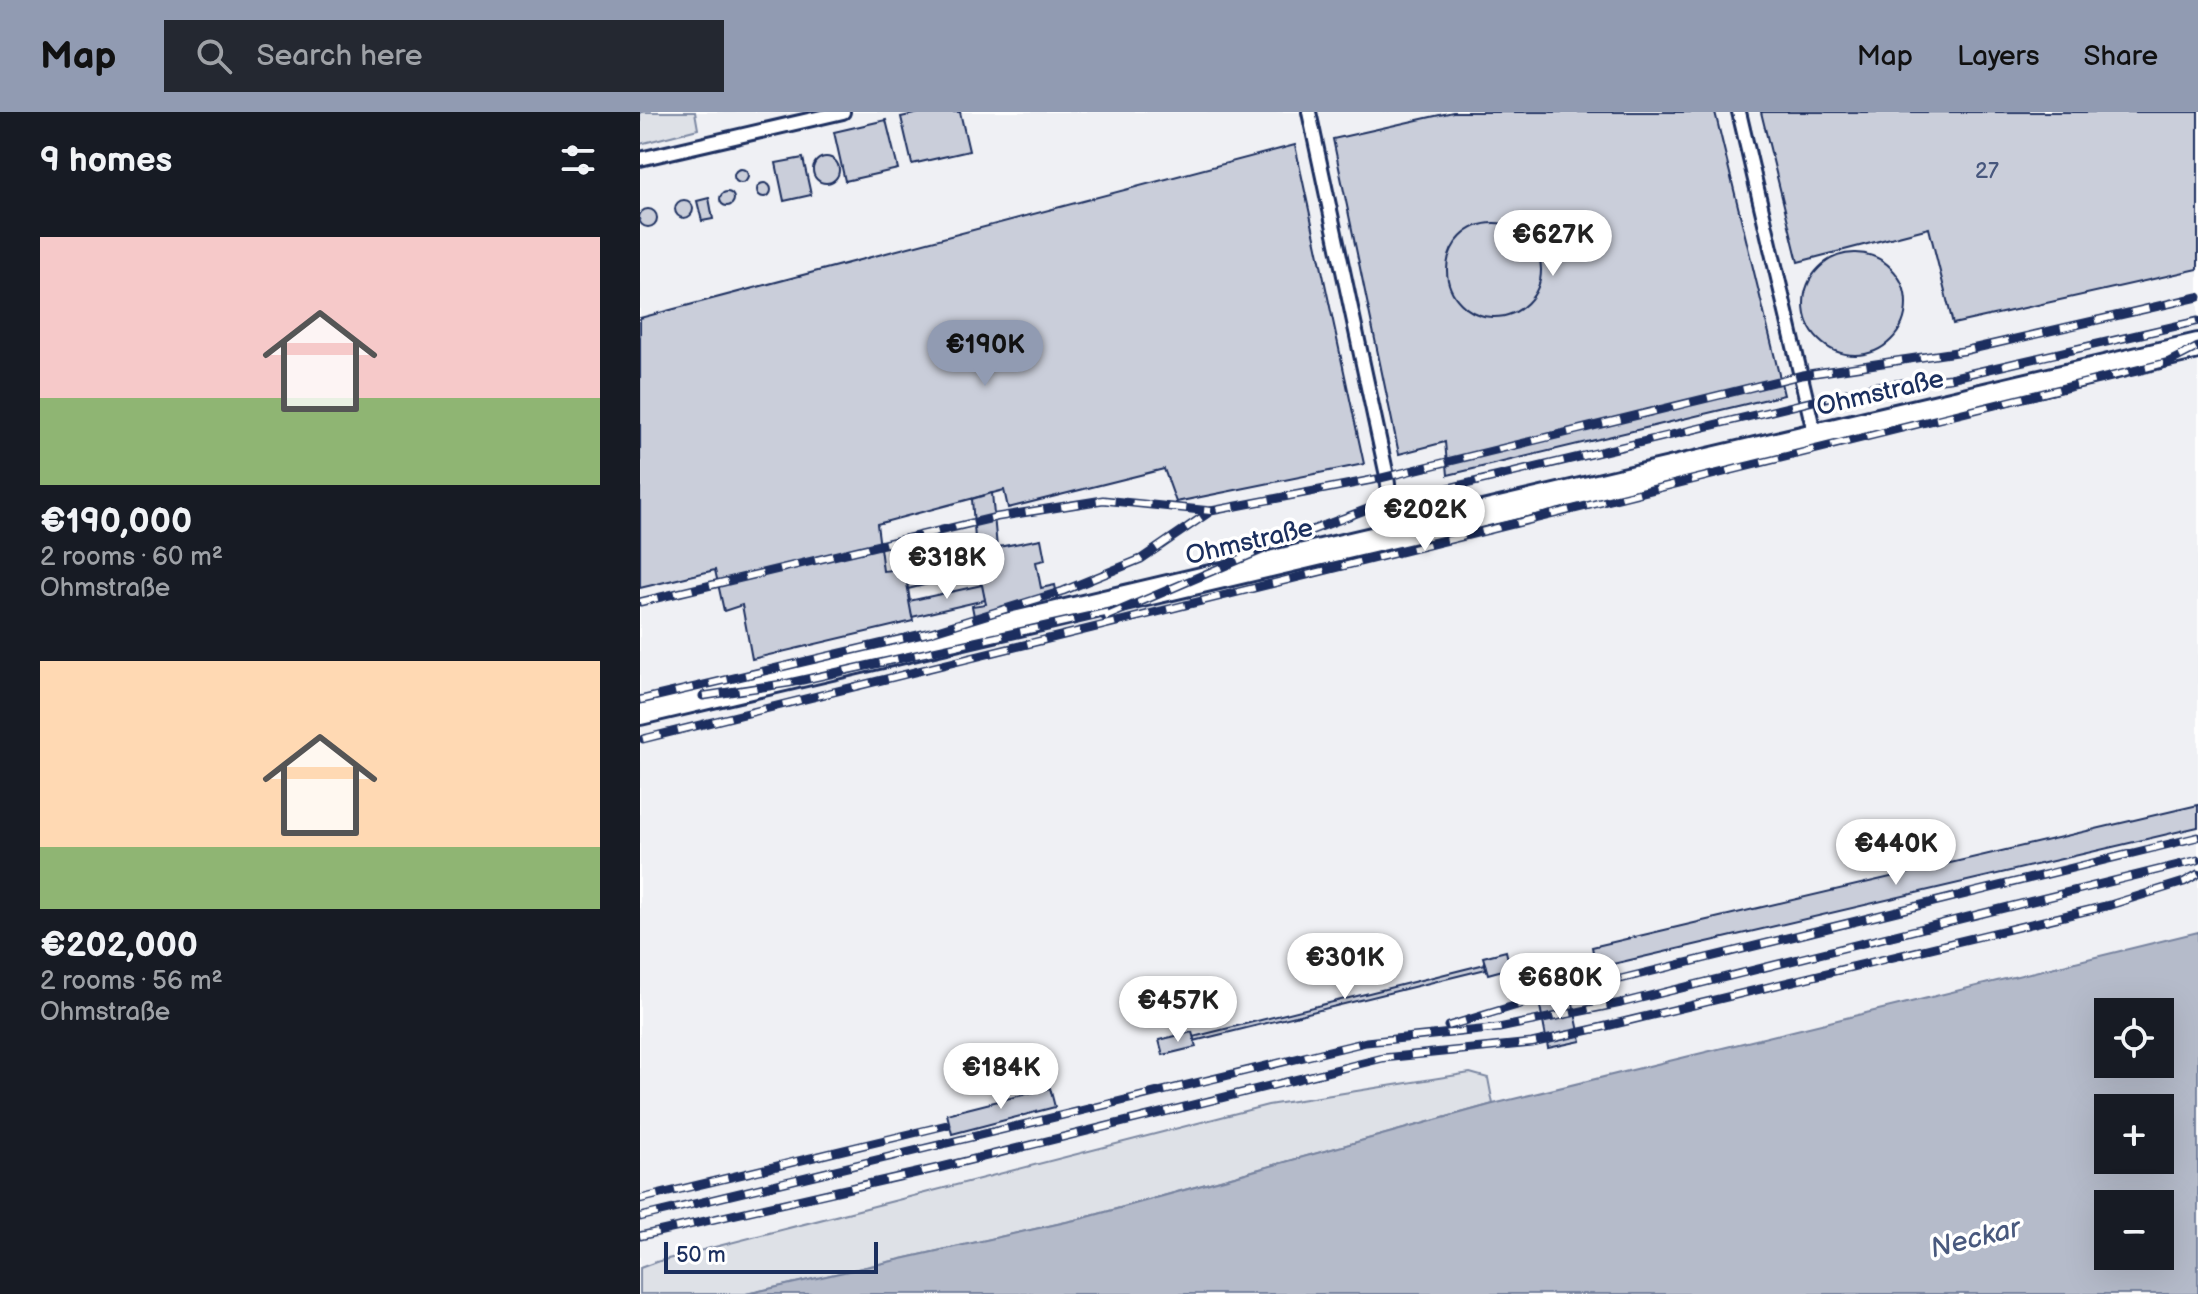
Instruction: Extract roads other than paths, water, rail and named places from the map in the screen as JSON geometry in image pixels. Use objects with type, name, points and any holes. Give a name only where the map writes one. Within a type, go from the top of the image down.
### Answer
[{"type":"street","name":"Ohmstraße","points":[[640,712],[2198,346]]},
{"type":"lane","points":[[1739,112],[1815,436]]},
{"type":"lane","points":[[640,159],[834,113]]},
{"type":"lane","points":[[1312,113],[1387,476],[1394,535]]},
{"type":"water","name":"Neckar","points":[[2198,932],[2198,1294],[746,1294],[1084,1218],[1493,1104]]},
{"type":"railway","points":[[640,700],[931,632],[1063,591],[1141,559],[1211,511],[1377,479],[1802,375],[1963,351],[2198,297]]},
{"type":"railway","points":[[1105,617],[1278,543],[1378,505],[1876,386],[1950,378],[2198,321]]},
{"type":"railway","points":[[643,739],[2169,362],[2198,347]]},
{"type":"railway","points":[[640,602],[997,517],[1103,500],[1211,511]]},
{"type":"railway","points":[[703,696],[789,683],[1114,611]]},
{"type":"railway","points":[[1448,1026],[1527,1002],[2198,837]]},
{"type":"railway","points":[[640,1217],[1366,1042],[1499,1028],[1621,1003],[2198,860]]},
{"type":"railway","points":[[640,1236],[938,1168],[1383,1058],[1532,1043],[1594,1029],[2110,905],[2184,882],[2198,874]]},
{"type":"railway","points":[[640,1199],[947,1125]]}]
